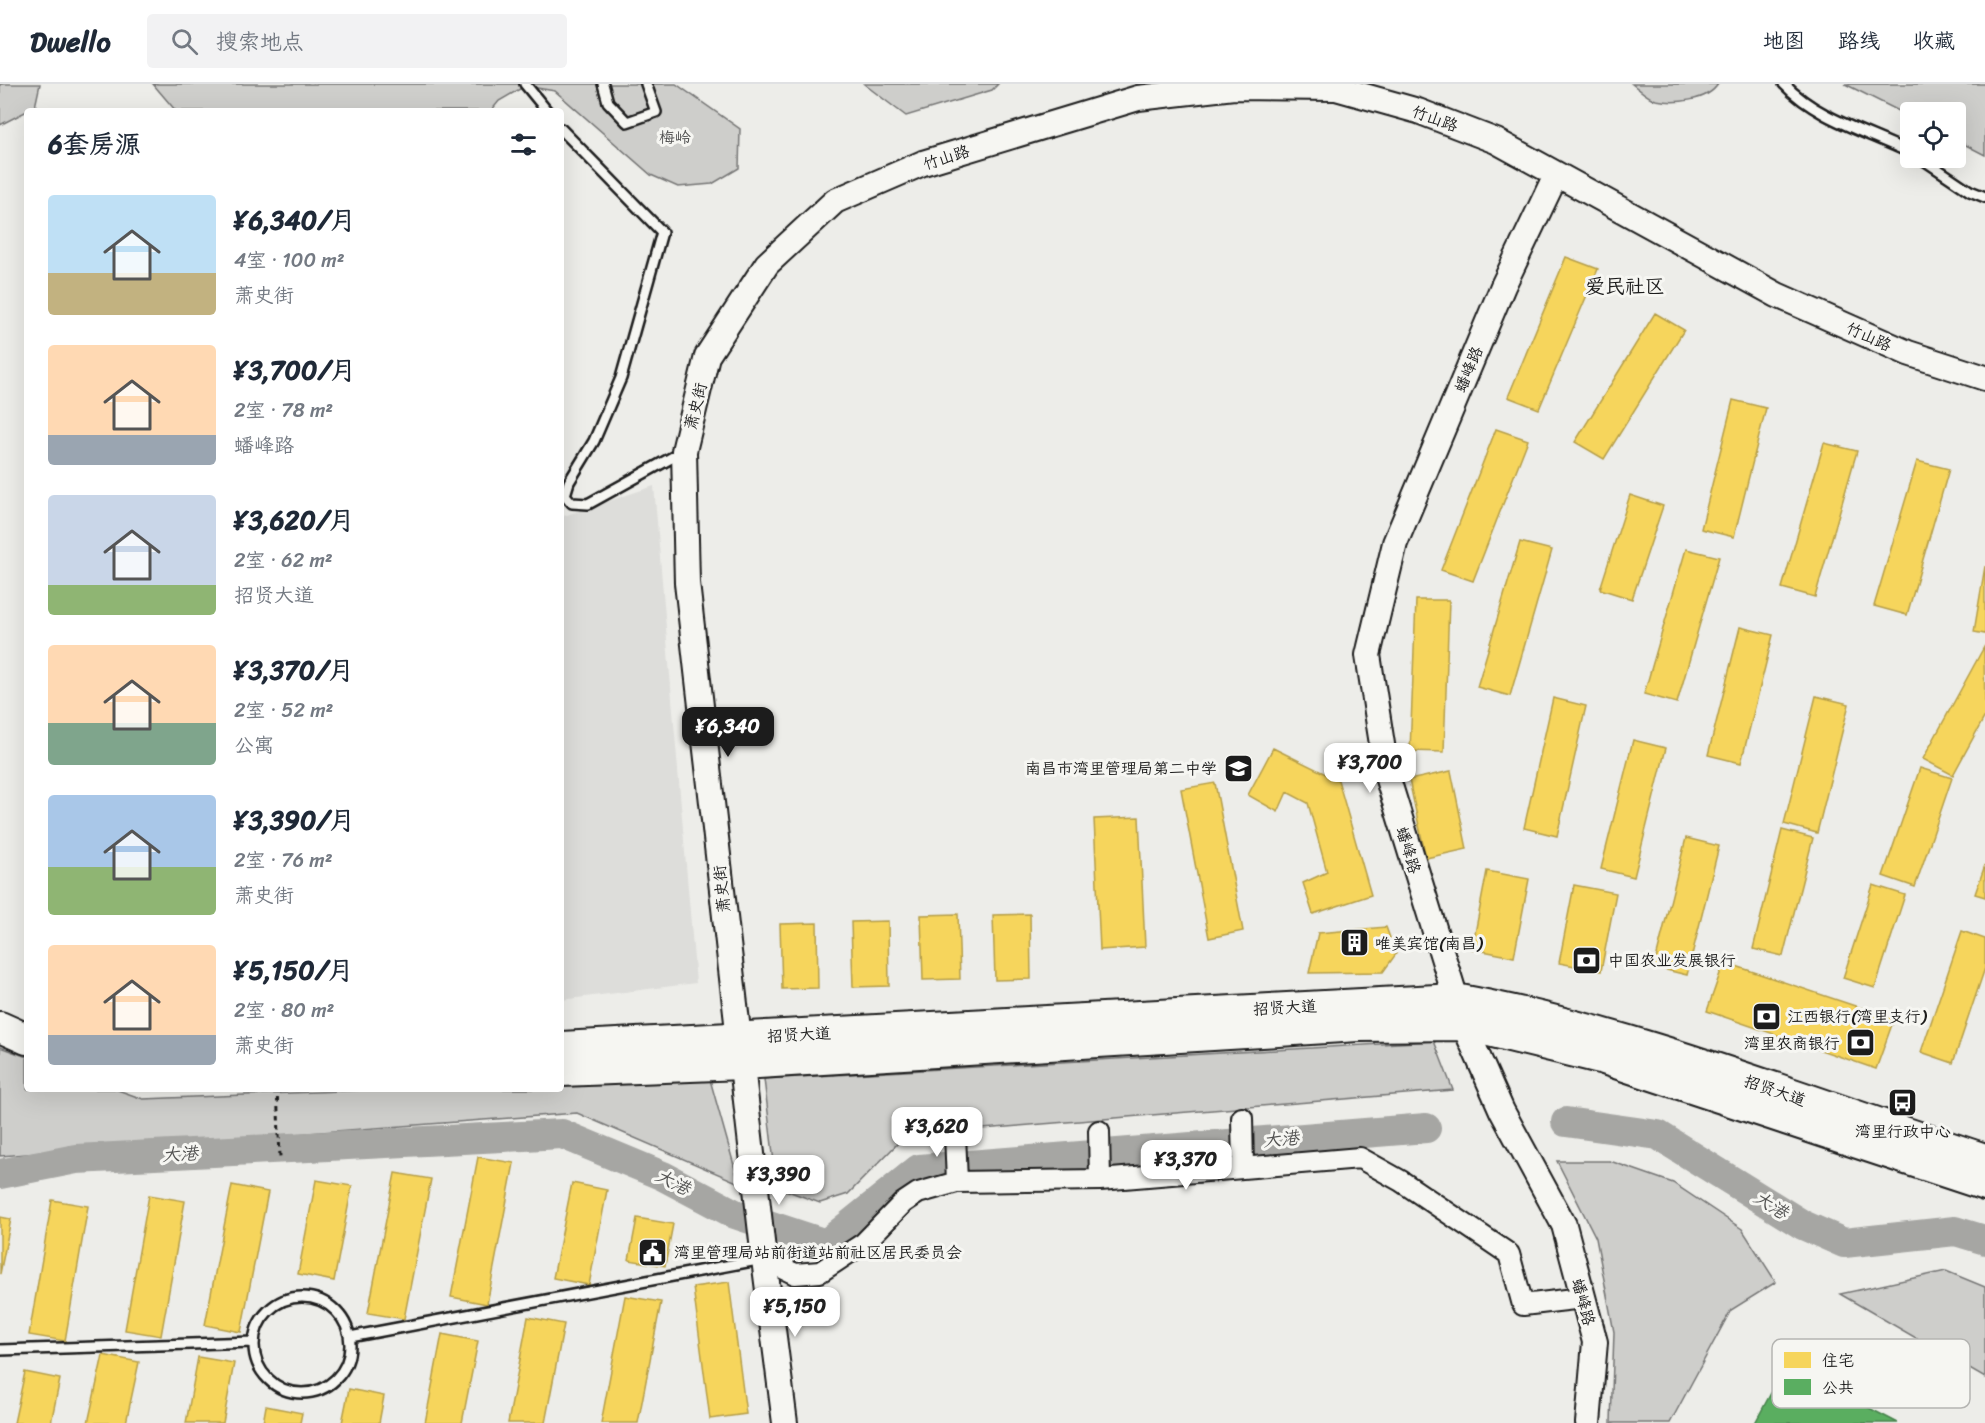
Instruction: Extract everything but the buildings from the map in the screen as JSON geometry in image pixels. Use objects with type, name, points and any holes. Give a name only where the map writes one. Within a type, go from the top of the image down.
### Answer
[{"type":"main road","points":[[0,1006],[24,1016]]},
{"type":"main road","name":"招贤大道","points":[[1459,1012],[1985,1185]]},
{"type":"main road","name":"招贤大道","points":[[564,1047],[740,1051],[1358,1026],[1459,1012],[1527,1012],[1609,1034],[1985,1159]]},
{"type":"main road","points":[[0,1027],[24,1038]]},
{"type":"main road","name":"招贤大道","points":[[564,1071],[740,1051]]},
{"type":"street","name":"竹山路","points":[[707,356],[767,264],[835,201],[923,163],[1138,98],[1234,87],[1336,87],[1418,111],[1496,141],[1777,295],[1908,353],[1985,378]]},
{"type":"street","name":"蟠峰路","points":[[1556,175],[1503,286],[1395,543],[1368,655],[1387,776],[1459,1012],[1502,1111],[1564,1225],[1594,1342],[1588,1423]]},
{"type":"street","name":"萧史街","points":[[707,356],[684,451],[687,583],[752,1158],[785,1423]]},
{"type":"street","points":[[1242,1118],[1243,1167]]},
{"type":"street","points":[[1099,1131],[1100,1180]]},
{"type":"street","points":[[955,1134],[957,1182]]},
{"type":"street","points":[[764,1258],[795,1274],[820,1272],[864,1243],[903,1203],[918,1193],[957,1182],[1100,1180],[1360,1158],[1401,1181],[1509,1254],[1523,1305],[1583,1298]]},
{"type":"lane","points":[[525,84],[545,108]]},
{"type":"lane","points":[[603,84],[608,102],[627,122],[656,112],[646,84]]},
{"type":"lane","points":[[1784,84],[1820,113],[1900,148]]},
{"type":"lane","points":[[564,132],[662,232],[621,378],[594,441],[568,482],[565,495],[572,502],[588,504],[684,451]]},
{"type":"lane","points":[[1936,168],[1970,191],[1985,197]]},
{"type":"lane","points":[[350,1337],[764,1258]]},
{"type":"lane","points":[[300,1297],[317,1299],[332,1307],[344,1320],[350,1337],[349,1355],[342,1371],[330,1384],[313,1392],[296,1393],[279,1387],[265,1376],[256,1360],[254,1342],[258,1325],[268,1311],[283,1301],[300,1297]]},
{"type":"lane","points":[[0,1350],[254,1342]]},
{"type":"path","points":[[277,1092],[280,1157]]},
{"type":"shaded area","points":[[654,486],[696,983],[564,1000],[564,516]]},
{"type":"green space","points":[[0,84],[40,84],[35,107],[24,108],[24,113],[0,125]]},
{"type":"green space","name":"梅岭","points":[[153,84],[676,84],[740,129],[739,168],[712,184],[678,187],[651,175],[555,91],[525,86],[499,101],[493,108],[173,108]]},
{"type":"green space","points":[[864,84],[998,84],[992,90],[906,116]]},
{"type":"green space","points":[[1632,84],[1718,84],[1713,90],[1699,98],[1672,102],[1653,99]]},
{"type":"green space","points":[[1845,84],[1985,84],[1985,155],[1966,145],[1966,102],[1900,102],[1900,112]]},
{"type":"green space","points":[[1434,1041],[1453,1090],[934,1133],[902,1139],[848,1194],[820,1203],[777,1187],[764,1079]]},
{"type":"green space","points":[[0,1047],[24,1056],[24,1092],[123,1092],[143,1099],[317,1092],[564,1092],[564,1082],[709,1076],[739,1183],[577,1113],[0,1156]]},
{"type":"green space","points":[[1557,1161],[1610,1161],[1673,1183],[1742,1229],[1776,1282],[1731,1310],[1670,1423],[1611,1423],[1614,1332],[1596,1238]]},
{"type":"green space","points":[[1946,1271],[1985,1287],[1985,1378],[1970,1369],[1970,1339],[1918,1339],[1840,1294]]},
{"type":"waterway","name":"大港","points":[[1566,1122],[1658,1135],[1803,1225],[1844,1243],[1955,1231],[1985,1240]]},
{"type":"waterway","name":"大港","points":[[0,1174],[76,1159],[562,1134],[663,1176],[735,1214],[826,1244],[919,1169],[1426,1128]]},
{"type":"place","name":"南昌市湾里管理局第二中学","points":[[1238,768]]},
{"type":"place","name":"唯美宾馆(南昌)","points":[[1354,943]]},
{"type":"place","name":"中国农业发展银行","points":[[1587,960]]},
{"type":"place","name":"江西银行(湾里支行)","points":[[1766,1016]]},
{"type":"place","name":"湾里农商银行","points":[[1861,1043]]},
{"type":"place","name":"湾里行政中心","points":[[1903,1103]]},
{"type":"place","name":"湾里管理局站前街道站前社区居民委员会","points":[[653,1252]]},
{"type":"district","name":"爱民社区","points":[[1625,286]]}]
